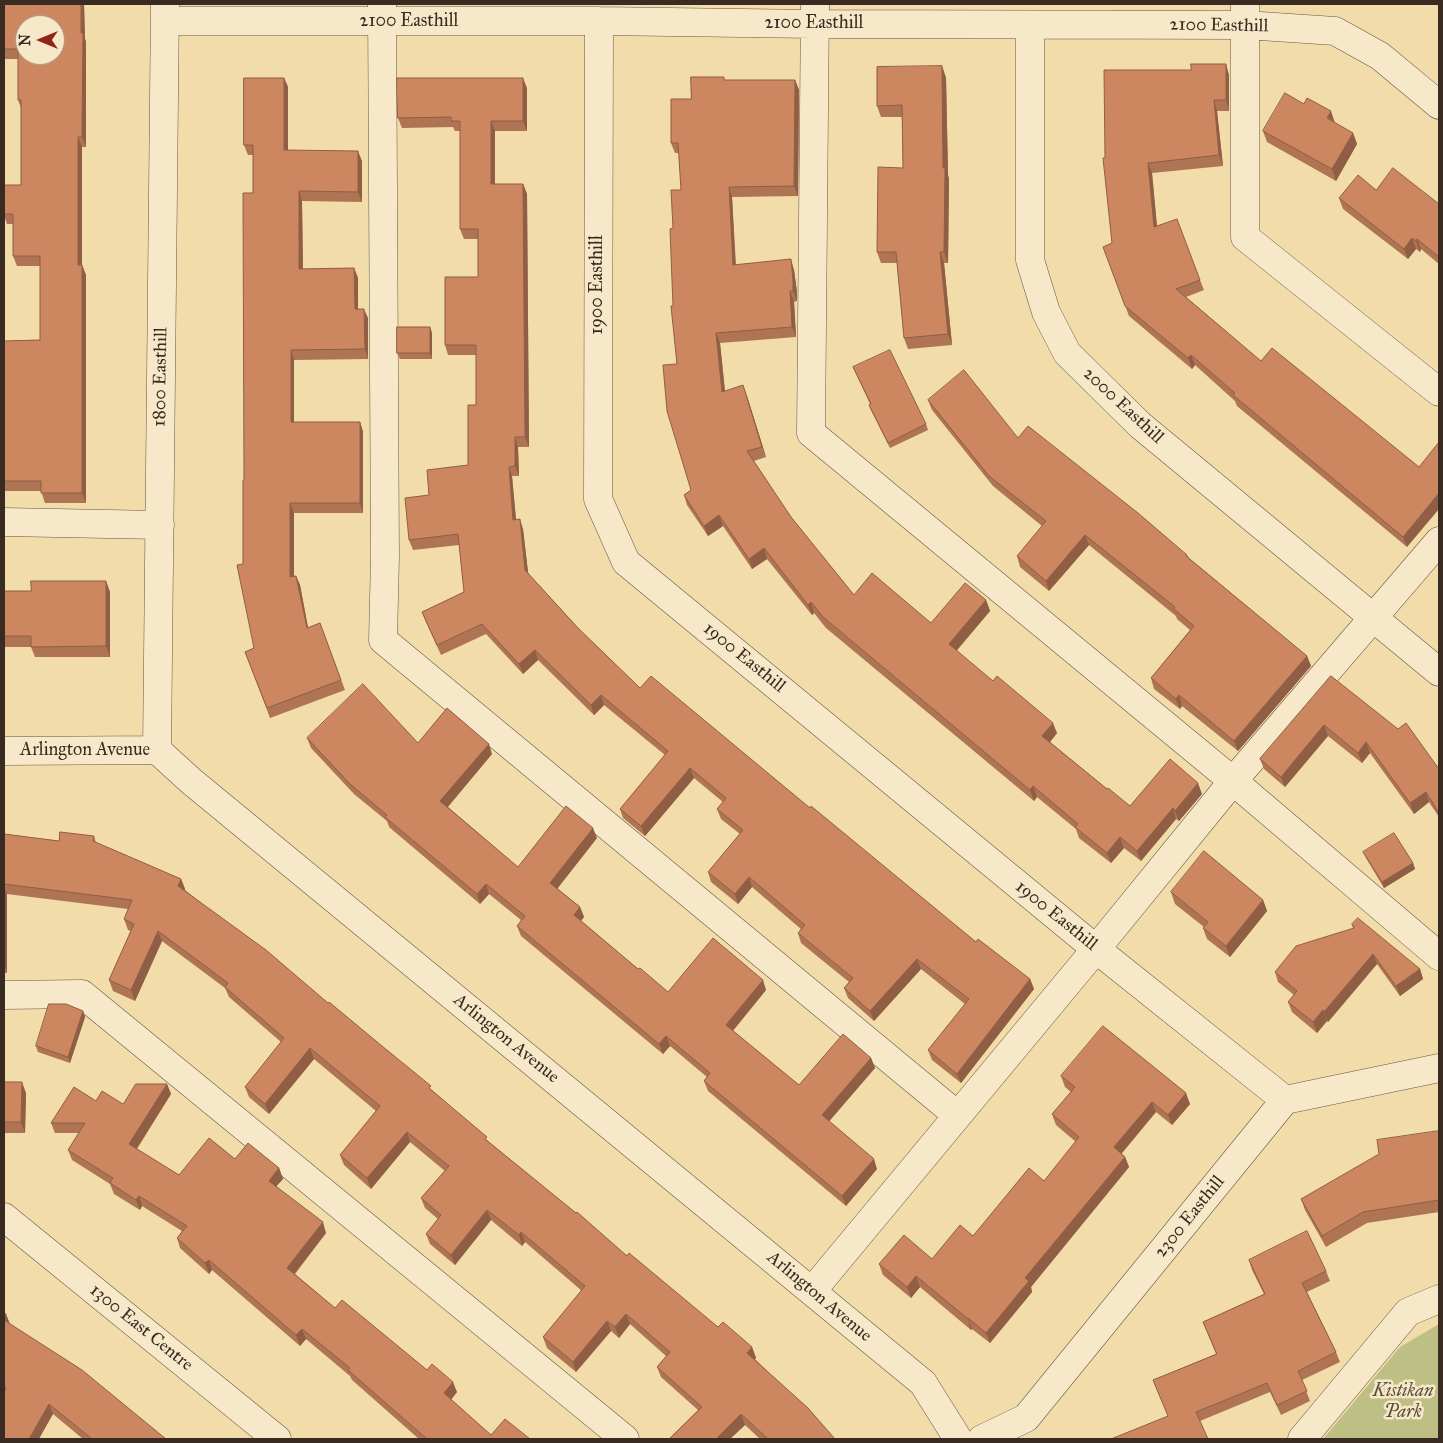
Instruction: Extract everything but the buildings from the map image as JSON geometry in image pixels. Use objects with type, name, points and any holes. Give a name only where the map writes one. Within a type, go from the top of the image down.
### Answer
[{"type":"street","name":"2100 Easthill","points":[[165,12],[383,13],[598,21],[815,14],[1030,25],[1245,14],[1335,32],[1380,56],[1439,105]]},
{"type":"street","name":"1800 Easthill","points":[[157,750],[165,12]]},
{"type":"street","points":[[383,13],[385,557],[383,640],[957,1115]]},
{"type":"street","points":[[815,14],[811,433],[1233,781],[1439,956]]},
{"type":"street","points":[[1245,14],[1245,237],[1439,392]]},
{"type":"street","name":"1900 Easthill","points":[[598,21],[598,499],[626,562],[1096,949],[1285,1100]]},
{"type":"street","name":"2000 Easthill","points":[[1030,25],[1030,260],[1046,312],[1067,354],[1140,425],[1439,672]]},
{"type":"street","points":[[4,522],[160,525]]},
{"type":"street","points":[[812,1291],[1233,781],[1439,541]]},
{"type":"street","name":"Arlington Avenue","points":[[4,751],[157,750],[191,781],[923,1383],[958,1439]]},
{"type":"street","points":[[4,995],[82,994],[625,1439]]},
{"type":"street","points":[[1285,1100],[1439,1068]]},
{"type":"street","name":"2300 Easthill","points":[[982,1439],[1026,1418],[1285,1100]]},
{"type":"street","name":"1300 East Centre","points":[[4,1217],[278,1439]]},
{"type":"street","points":[[1302,1439],[1408,1312],[1439,1299]]},
{"type":"green space","name":"Kistikan Park","points":[[1439,1324],[1439,1439],[1323,1439],[1400,1347]]}]
